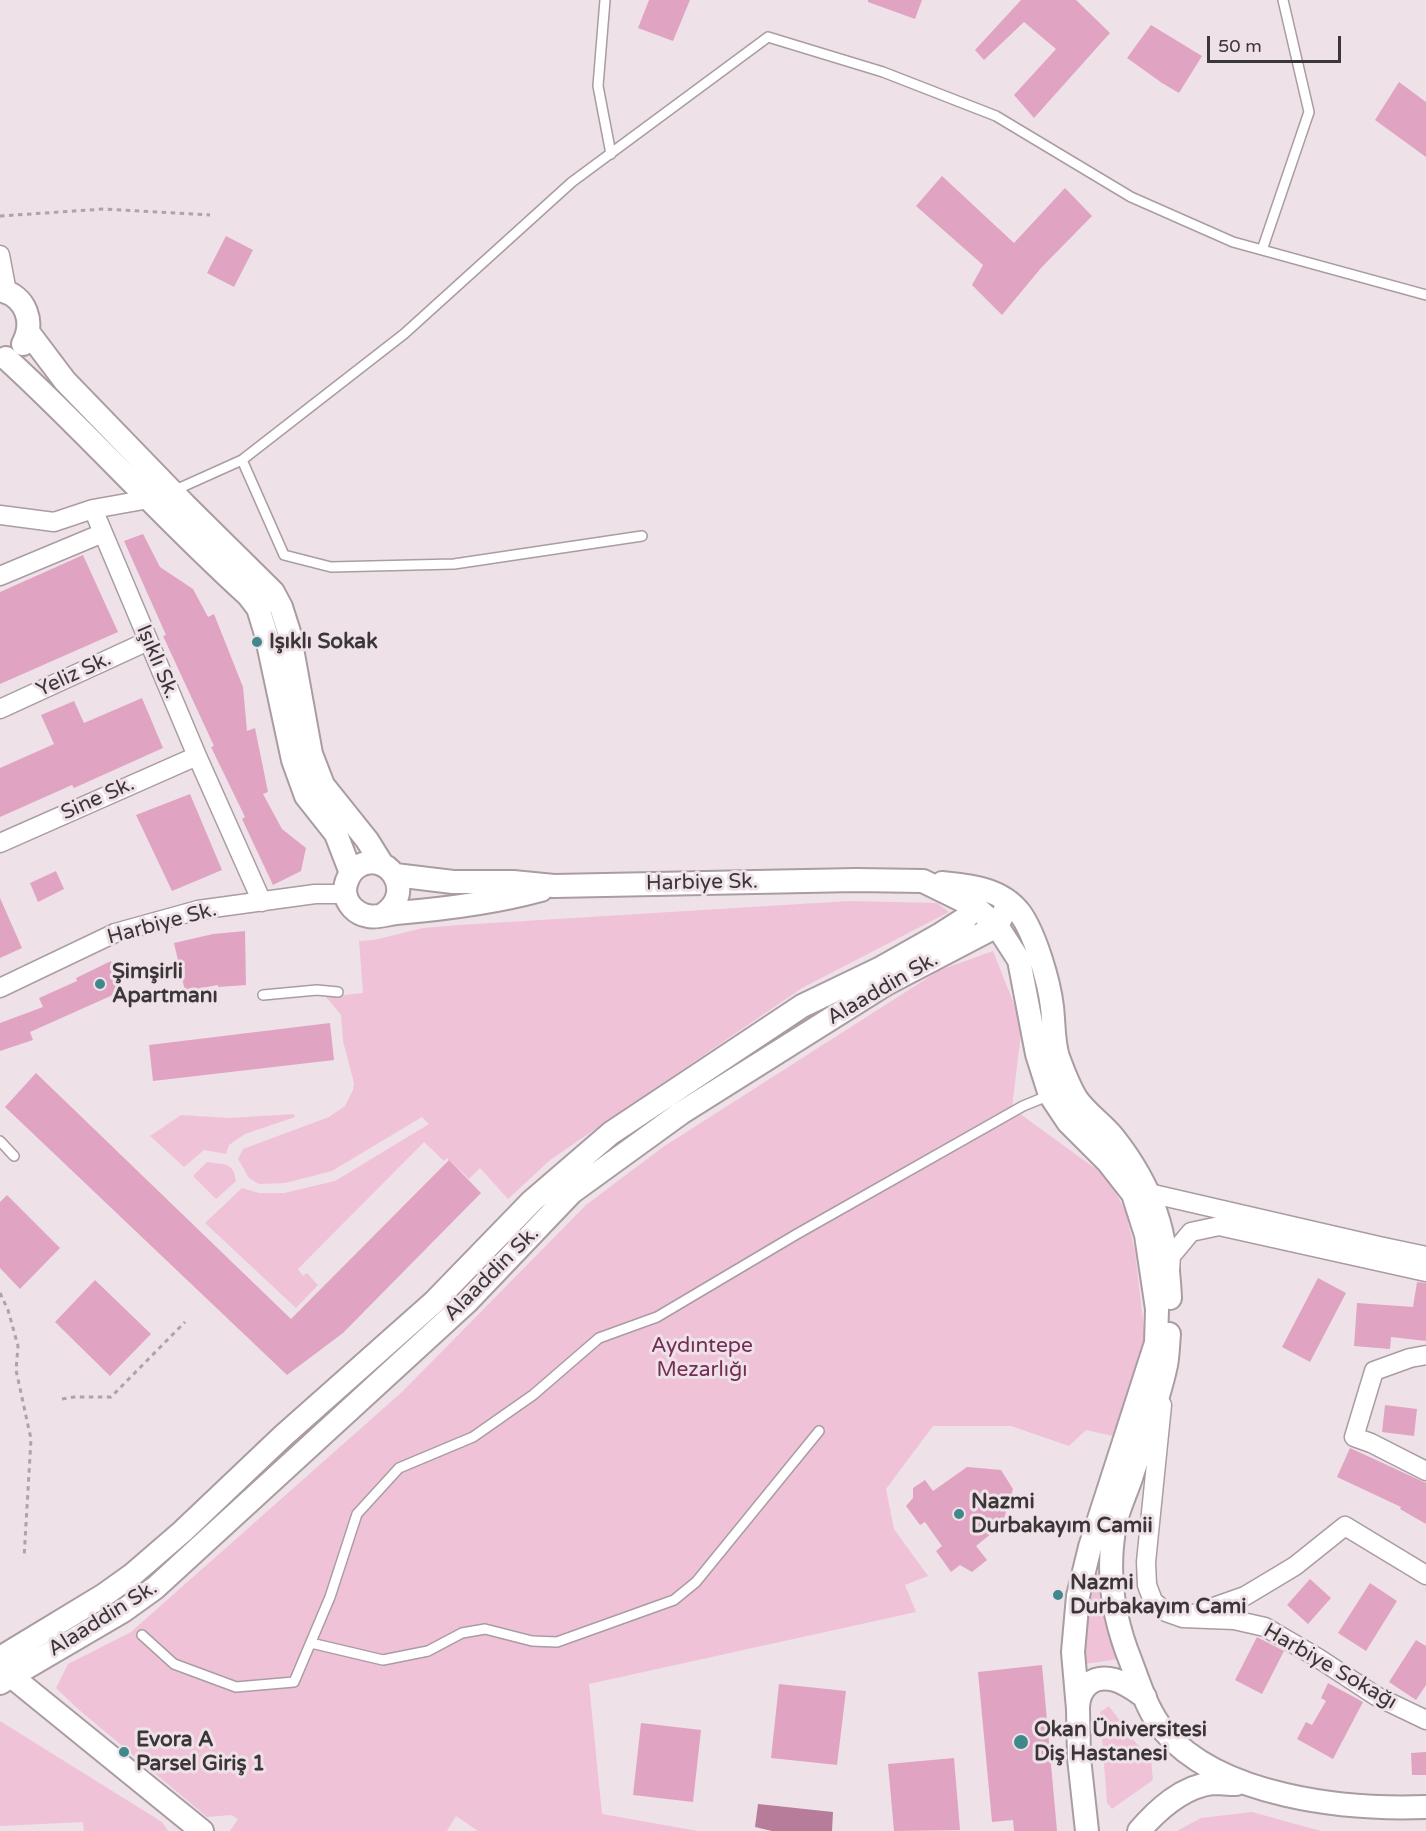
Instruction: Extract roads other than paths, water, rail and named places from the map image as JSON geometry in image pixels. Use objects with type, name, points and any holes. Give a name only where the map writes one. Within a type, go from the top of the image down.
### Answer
[{"type":"street","points":[[0,255],[4,291],[16,297],[23,304],[29,322],[24,343],[16,352],[3,358],[50,398],[148,499],[248,595],[258,608],[266,634],[293,760],[306,796],[336,834],[353,909],[368,916],[376,917],[384,914],[392,909],[397,901],[398,884],[367,840],[323,785],[311,754],[289,632],[281,607],[273,592],[64,381],[28,332]]},
{"type":"street","points":[[0,515],[54,522],[93,509],[172,492]]},
{"type":"street","name":"Işıklı Sk.","points":[[93,509],[196,756],[262,902]]},
{"type":"street","points":[[0,576],[103,533]]},
{"type":"street","name":"Yeliz Sk.","points":[[0,709],[148,641]]},
{"type":"street","name":"Sine Sk.","points":[[0,843],[196,756]]},
{"type":"street","points":[[262,902],[315,894],[348,884],[357,868],[365,864],[388,870]]},
{"type":"street","name":"Harbiye Sk.","points":[[388,870],[453,882],[513,882],[554,886],[922,880],[974,906],[997,926]]},
{"type":"street","name":"Harbiye Sokağı","points":[[922,880],[978,886],[1004,897],[1020,913],[1039,950],[1051,1001],[1057,1055],[1077,1098],[1113,1137],[1140,1174],[1160,1222],[1169,1285],[1170,1317],[1146,1562],[1147,1585],[1153,1601],[1166,1612],[1183,1618],[1234,1620],[1265,1627],[1376,1696],[1424,1715]]},
{"type":"street","points":[[384,914],[434,910],[509,898],[554,886]]},
{"type":"street","name":"Harbiye Sk.","points":[[0,988],[115,933],[198,910],[262,902]]},
{"type":"street","points":[[1010,902],[997,926],[1019,960],[1037,1054],[1050,1095],[1068,1122],[1108,1162],[1133,1194],[1146,1235],[1157,1309],[1156,1343],[1090,1547],[1078,1596],[1073,1652],[1079,1758],[1090,1827]]},
{"type":"street","name":"Alaaddin Sk.","points":[[3,1669],[132,1575],[183,1531],[283,1436],[434,1302],[532,1200],[611,1133],[802,1006],[879,969],[941,934],[966,918],[974,906]]},
{"type":"street","name":"Alaaddin Sk.","points":[[3,1669],[123,1611],[155,1588],[467,1302],[572,1192],[681,1113],[886,984],[997,926]]},
{"type":"street","points":[[1149,1192],[1426,1256]]},
{"type":"street","points":[[1169,1285],[1171,1256],[1191,1232],[1219,1226],[1426,1272]]},
{"type":"street","points":[[1426,1355],[1410,1358],[1374,1371],[1354,1437],[1371,1443],[1426,1471]]},
{"type":"street","name":"Harbiye Sokağı","points":[[1167,1364],[1116,1524],[1111,1564],[1116,1620],[1122,1641],[1153,1716],[1164,1731],[1181,1749],[1212,1769],[1252,1785]]},
{"type":"street","points":[[302,1419],[321,1436]]},
{"type":"street","points":[[283,1436],[301,1456]]},
{"type":"street","points":[[1183,1618],[1245,1596],[1295,1566],[1345,1526],[1426,1575]]},
{"type":"street","points":[[3,1669],[202,1831]]},
{"type":"street","points":[[1078,1709],[1079,1695],[1086,1685],[1096,1680],[1116,1680],[1145,1697]]},
{"type":"street","points":[[1174,1797],[1185,1773],[1181,1749]]},
{"type":"street","points":[[1138,1830],[1174,1797],[1196,1786],[1214,1783],[1252,1785],[1340,1805],[1387,1808],[1426,1807]]},
{"type":"lane","points":[[605,0],[598,86],[611,154]]},
{"type":"lane","points":[[1262,249],[1309,112],[1283,0]]},
{"type":"lane","points":[[172,492],[242,460],[404,334],[572,182],[768,37],[883,72],[996,116],[1131,197],[1233,242],[1426,295]]},
{"type":"lane","points":[[242,460],[284,555],[331,567],[454,564],[642,536]]},
{"type":"lane","points":[[263,996],[317,990],[338,992]]},
{"type":"lane","points":[[142,1635],[174,1664],[236,1687],[294,1682],[330,1597],[357,1514],[399,1468],[473,1437],[533,1395],[599,1338],[657,1317],[797,1234],[1012,1112],[1050,1095]]},
{"type":"lane","points":[[0,1141],[14,1156]]},
{"type":"lane","points":[[311,1642],[383,1660],[428,1651],[462,1633],[485,1629],[532,1641],[557,1642],[674,1600],[696,1582],[819,1431]]},
{"type":"place","name":"Işıklı Sokak","points":[[257,642]]},
{"type":"place","name":"Şimşirli Apartmanı","points":[[100,984]]},
{"type":"place","name":"Nazmi Durbakayım Camii","points":[[959,1514]]},
{"type":"place","name":"Nazmi Durbakayım Cami","points":[[1058,1595]]},
{"type":"place","name":"Okan Üniversitesi Diş Hastanesi","points":[[1021,1742]]},
{"type":"place","name":"Evora A Parsel Giriş 1","points":[[124,1752]]},
{"type":"park label","name":"Aydıntepe Mezarlığı","points":[[702,1358]]}]
